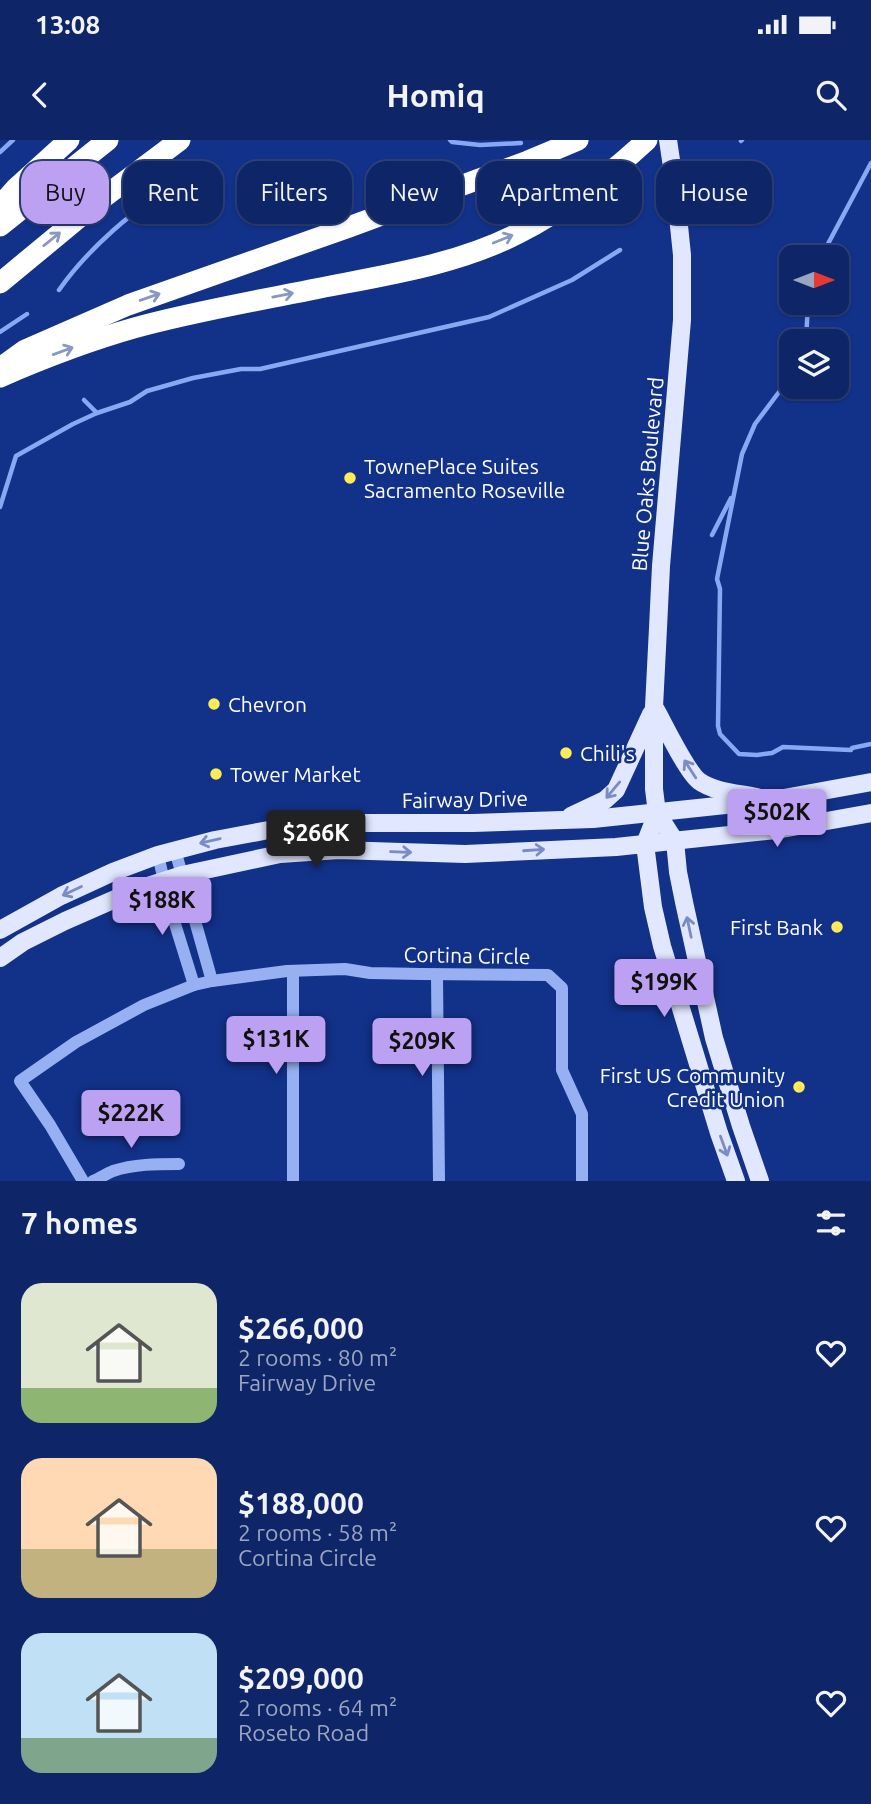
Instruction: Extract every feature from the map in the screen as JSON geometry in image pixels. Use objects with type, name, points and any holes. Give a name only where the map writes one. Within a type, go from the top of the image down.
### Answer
[{"type":"highway","points":[[0,206],[69,140]]},
{"type":"highway","points":[[0,226],[108,140]]},
{"type":"highway","points":[[0,283],[104,197],[180,140]]},
{"type":"highway","points":[[0,368],[25,350],[128,305],[374,218],[578,140]]},
{"type":"highway","points":[[0,377],[37,360],[134,328],[185,315],[392,274],[477,250],[518,234],[587,191],[647,140]]},
{"type":"main road","name":"Blue Oaks Boulevard","points":[[667,140],[682,255],[682,320],[661,566],[654,707],[654,789],[657,813],[675,841],[678,872],[714,1038],[760,1181]]},
{"type":"main road","points":[[654,707],[688,769],[700,782],[716,789],[773,800]]},
{"type":"main road","points":[[563,820],[605,800],[616,790],[654,707]]},
{"type":"main road","name":"Fairway Drive","points":[[0,930],[40,907],[113,872],[166,853],[215,840],[301,826],[371,823],[473,824],[593,819],[773,800],[871,782]]},
{"type":"main road","name":"Blue Oaks Boulevard","points":[[657,813],[645,844],[653,907],[662,946],[736,1181]]},
{"type":"main road","points":[[0,958],[23,943],[86,911],[164,880],[250,860],[339,850],[466,854],[616,847],[776,830],[871,813]]},
{"type":"street","points":[[166,853],[182,875],[212,981]]},
{"type":"street","points":[[166,853],[164,880],[194,985]]},
{"type":"street","name":"Cortina Circle","points":[[83,1181],[20,1081],[76,1042],[144,1005],[194,985],[293,971],[345,969],[436,975],[548,975],[562,988],[562,1070],[582,1114],[582,1181]]},
{"type":"street","points":[[293,971],[293,1181]]},
{"type":"street","points":[[436,975],[439,1181]]},
{"type":"street","points":[[93,1181],[113,1171],[127,1168],[179,1164]]},
{"type":"waterway","points":[[0,152],[13,140]]},
{"type":"waterway","points":[[450,140],[480,145],[521,143]]},
{"type":"waterway","points":[[827,245],[871,163]]},
{"type":"waterway","points":[[59,290],[96,246],[123,222]]},
{"type":"waterway","points":[[0,507],[16,456],[73,424],[130,402],[147,391],[193,378],[241,369],[260,369],[489,317],[572,280],[620,250]]},
{"type":"waterway","points":[[0,332],[27,314]]},
{"type":"waterway","points":[[807,315],[807,329]]},
{"type":"waterway","points":[[779,392],[755,424],[742,454],[717,579],[720,589],[720,734],[739,754],[772,753],[783,747],[851,750],[871,744]]},
{"type":"waterway","points":[[84,400],[97,413]]},
{"type":"waterway","points":[[712,535],[731,498]]},
{"type":"place","name":"TownePlace Suites Sacramento Roseville","points":[[350,478]]},
{"type":"place","name":"Chevron","points":[[214,704]]},
{"type":"place","name":"Chili's","points":[[566,753]]},
{"type":"place","name":"Tower Market","points":[[216,774]]},
{"type":"place","name":"First Bank","points":[[837,927]]},
{"type":"place","name":"First US Community Credit Union","points":[[799,1087]]}]
